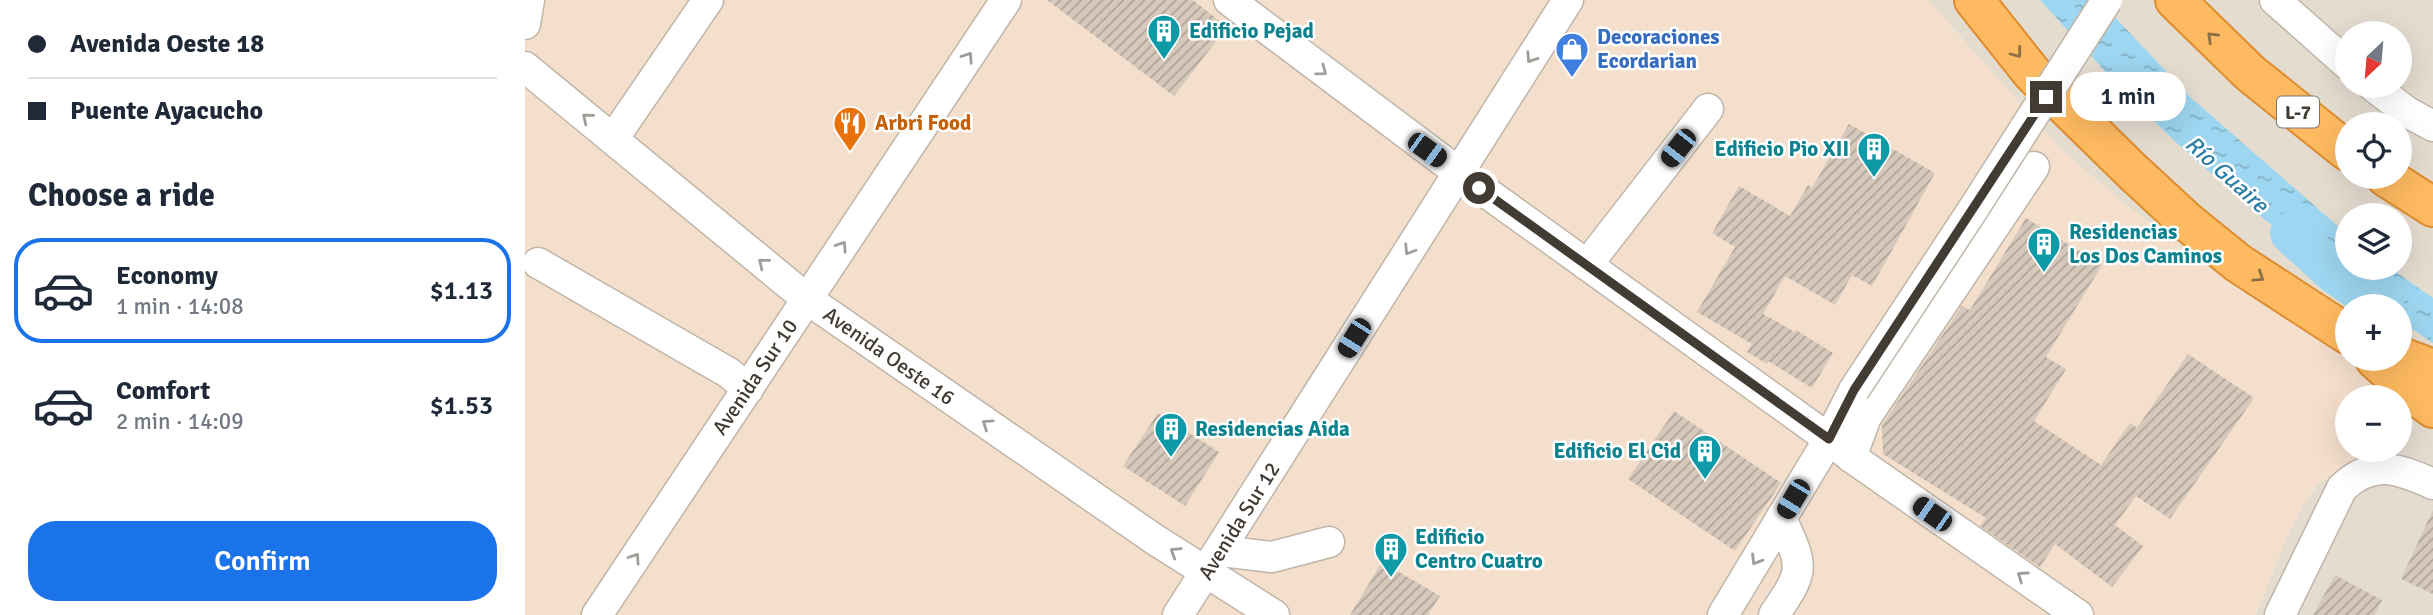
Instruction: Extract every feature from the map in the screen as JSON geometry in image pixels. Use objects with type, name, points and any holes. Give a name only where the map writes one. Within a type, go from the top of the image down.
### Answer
[{"type":"highway","points":[[1974,0],[2032,73],[2185,220],[2238,263],[2335,326]]},
{"type":"highway","name":"L-7","points":[[2175,0],[2250,73],[2335,141]]},
{"type":"highway","points":[[2405,189],[2433,207]]},
{"type":"highway","points":[[2412,361],[2433,369]]},
{"type":"highway","points":[[2388,371],[2433,408]]},
{"type":"street","points":[[525,24],[529,0]]},
{"type":"street","points":[[613,139],[708,0]]},
{"type":"street","name":"Avenida Sur 10","points":[[597,615],[1006,0]]},
{"type":"street","points":[[1229,0],[1458,172],[1840,448],[2078,615]]},
{"type":"street","name":"Avenida Sur 12","points":[[1178,615],[1568,0]]},
{"type":"street","points":[[1840,448],[1854,390],[2107,0]]},
{"type":"street","points":[[2275,0],[2335,53]]},
{"type":"street","name":"Avenida Oeste 16","points":[[525,67],[807,299],[1154,539],[1214,562],[1274,615]]},
{"type":"street","points":[[2389,98],[2433,126]]},
{"type":"street","points":[[1587,265],[1708,108]]},
{"type":"street","points":[[1723,615],[1781,518],[1866,417],[2033,167]]},
{"type":"street","points":[[538,263],[729,373],[747,388]]},
{"type":"street","points":[[2280,615],[2342,488],[2356,475],[2388,469],[2407,473],[2433,484]]},
{"type":"street","points":[[1774,615],[1799,575],[1799,561],[1781,518]]},
{"type":"street","points":[[1214,562],[1272,558],[1329,542]]},
{"type":"shaded area","points":[[525,0],[1928,0],[2060,148],[2122,202],[2231,283],[2335,345],[2335,371],[2382,371],[2409,385],[2335,385],[2335,462],[2358,462],[2341,469],[2317,485],[2304,504],[2284,543],[2256,615],[525,615]]},
{"type":"shaded area","points":[[1928,0],[2433,0],[2433,615],[2256,615],[2284,543],[2317,485],[2341,469],[2358,462],[2412,462],[2412,405],[2419,390],[2407,371],[2412,371],[2412,294],[2335,294],[2335,345],[2231,283],[2122,202],[2060,149]]},
{"type":"shaded area","points":[[2412,386],[2419,390],[2412,405]]},
{"type":"water","points":[[2040,0],[2099,0],[2190,97],[2335,224],[2335,272],[2260,216],[2179,145],[2123,91]]},
{"type":"water","points":[[2345,280],[2407,280],[2433,298],[2433,343],[2412,329],[2412,294],[2364,294]]},
{"type":"building","name":"Edificio Pejad","points":[[1047,0],[1193,0],[1227,27],[1174,96]]},
{"type":"building","points":[[1849,124],[1935,173],[1872,286],[1852,275],[1835,305],[1785,276],[1763,314],[1833,353],[1812,388],[1768,361],[1767,364],[1747,352],[1752,344],[1697,312],[1735,247],[1712,233],[1739,186],[1790,216],[1808,185],[1812,188]]},
{"type":"building","points":[[2026,218],[2102,265],[2046,357],[2066,369],[2034,421],[2101,465],[2130,423],[2137,428],[2188,354],[2254,398],[2170,519],[2136,496],[2115,525],[2143,546],[2112,587],[2055,544],[2040,567],[1980,526],[1986,518],[1883,454],[1882,425],[1962,306],[1970,310]]},
{"type":"building","name":"Edificio El Cid","points":[[1674,411],[1781,483],[1735,551],[1628,479]]},
{"type":"building","name":"Residencias Aida","points":[[1158,413],[1219,452],[1185,506],[1123,466]]},
{"type":"building","points":[[2433,510],[2433,594],[2401,579]]},
{"type":"building","name":"Edificio Centro Cuatro","points":[[1382,562],[1440,596],[1428,615],[1350,615]]},
{"type":"building","points":[[2335,575],[2382,600],[2374,615],[2313,615]]},
{"type":"waterway","name":"Río Guaire","points":[[2291,233],[2335,273],[2366,294]]},
{"type":"place","name":"Edificio Pejad","points":[[1164,61]]},
{"type":"place","name":"Decoraciones Ecordarian","points":[[1572,79]]},
{"type":"place","name":"Arbri Food","points":[[850,153]]},
{"type":"place","name":"Edificio Pio XII","points":[[1874,179]]},
{"type":"place","name":"Residencias Los Dos Caminos","points":[[2044,274]]},
{"type":"place","name":"Residencias Aida","points":[[1171,459]]},
{"type":"place","name":"Edificio El Cid","points":[[1705,481]]},
{"type":"place","name":"Edificio Centro Cuatro","points":[[1391,579]]},
{"type":"route","points":[[1479,188],[1829,439],[1854,390],[2046,97]]}]
